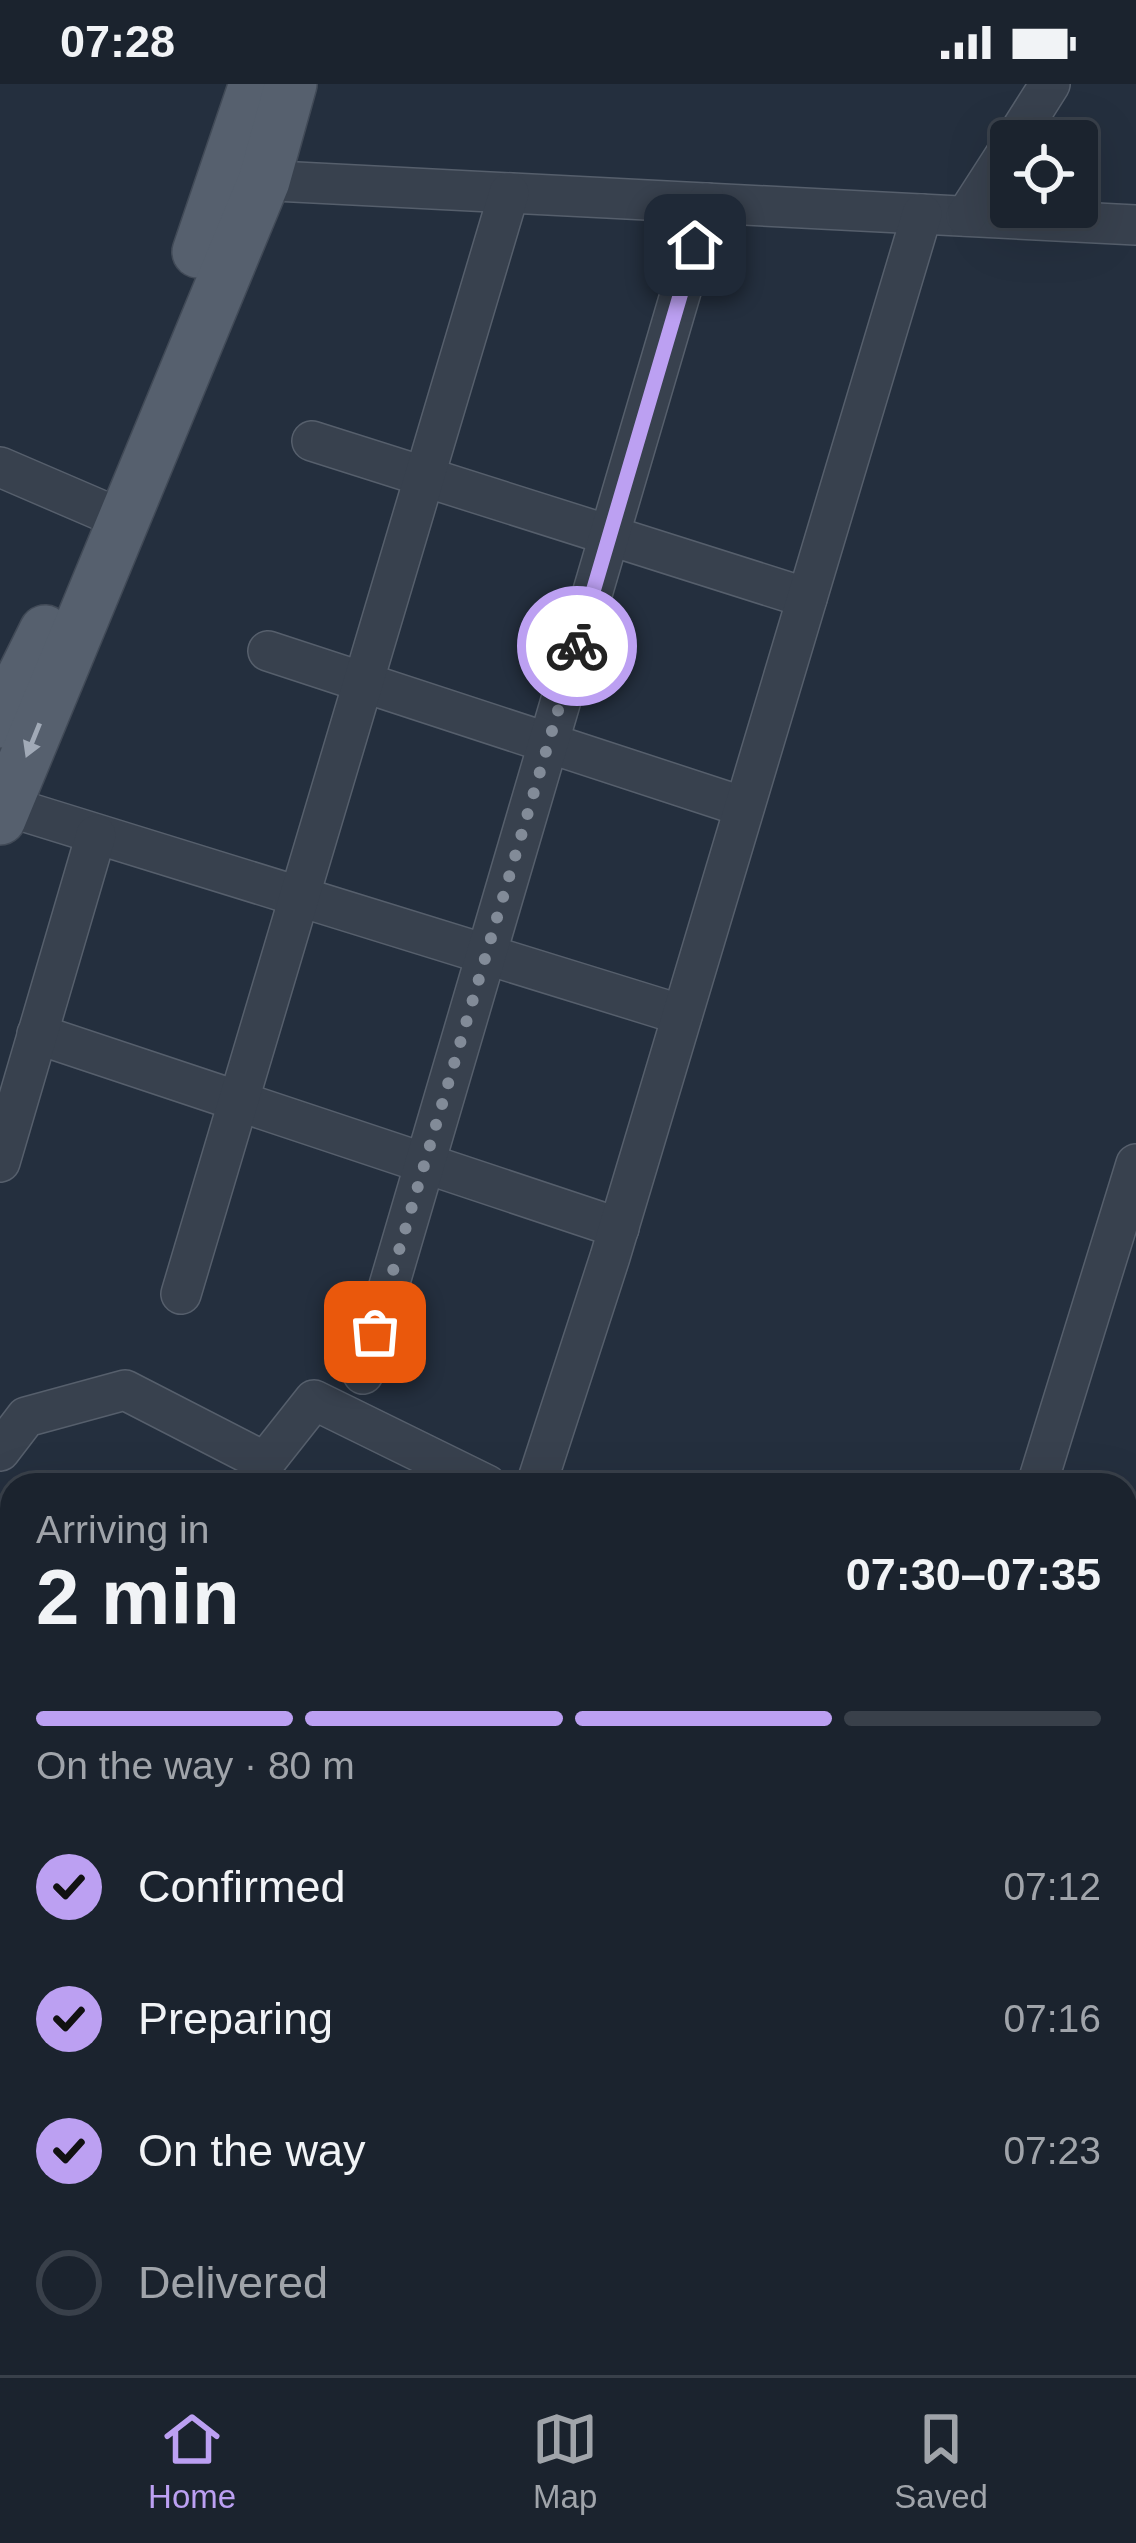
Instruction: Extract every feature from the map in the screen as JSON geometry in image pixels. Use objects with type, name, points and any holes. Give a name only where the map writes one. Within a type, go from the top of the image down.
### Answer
[{"type":"main road","points":[[2,810],[245,180],[255,84]]},
{"type":"main road","points":[[0,722],[291,84]]},
{"type":"street","points":[[1027,120],[1050,84]]},
{"type":"street","points":[[966,216],[990,178]]},
{"type":"street","points":[[245,180],[1136,225]]},
{"type":"street","points":[[181,1294],[508,193]]},
{"type":"street","points":[[363,1374],[707,203]]},
{"type":"street","points":[[540,1473],[619,1228],[922,214]]},
{"type":"street","points":[[313,442],[807,598]]},
{"type":"street","points":[[0,467],[100,510]]},
{"type":"street","points":[[268,651],[744,807]]},
{"type":"street","points":[[2,810],[682,1015]]},
{"type":"street","points":[[0,1162],[96,835]]},
{"type":"street","points":[[37,1034],[619,1228]]},
{"type":"street","points":[[1041,1473],[1136,1164]]},
{"type":"street","points":[[0,1451],[26,1417],[125,1390],[265,1462],[314,1400],[463,1473]]},
{"type":"way so far","points":[[375,1332],[577,646]]},
{"type":"route","points":[[577,646],[695,245]]}]
